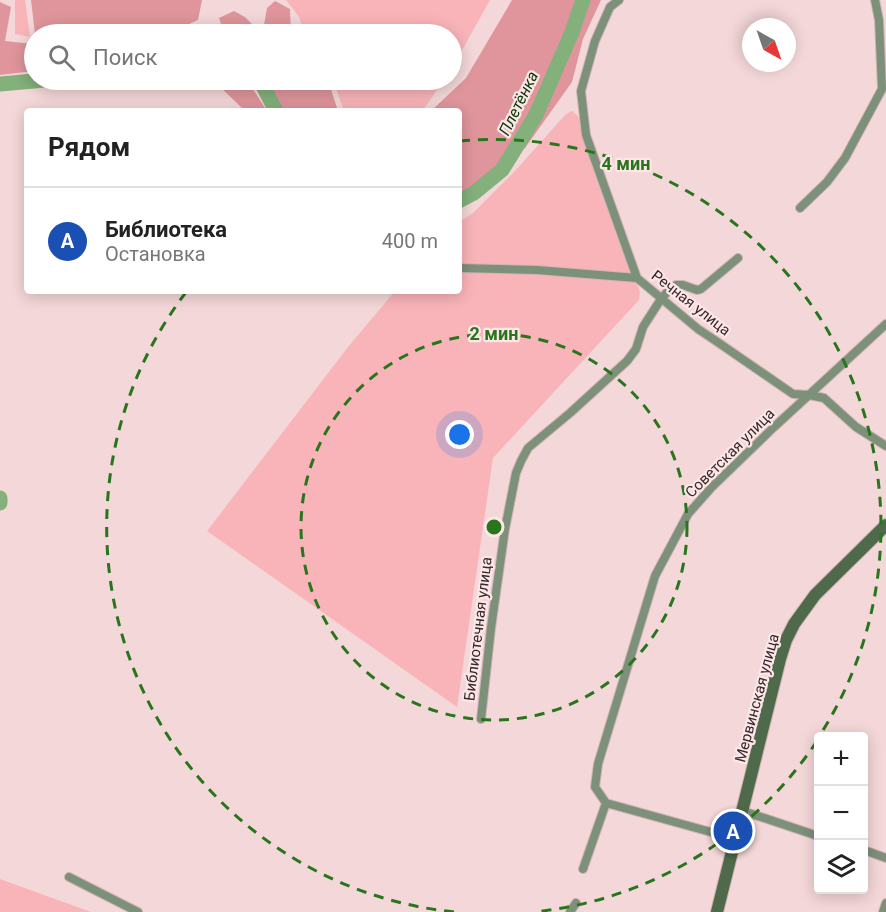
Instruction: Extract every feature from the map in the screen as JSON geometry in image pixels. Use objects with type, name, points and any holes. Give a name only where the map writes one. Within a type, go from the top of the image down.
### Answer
[{"type":"street","name":"Речная улица","points":[[619,0],[610,7],[594,41],[581,91],[586,135],[637,278],[698,329],[793,394],[824,398],[856,428],[886,446]]},
{"type":"street","points":[[800,208],[827,182],[845,158],[882,89],[876,0]]},
{"type":"street","name":"Библиотечная улица","points":[[481,719],[505,529],[516,473],[521,460],[528,448],[627,361],[636,349],[643,327],[661,299],[676,285],[701,289],[738,258]]},
{"type":"street","points":[[462,268],[537,270],[637,278]]},
{"type":"street","name":"Советская улица","points":[[606,803],[595,787],[598,764],[655,576],[688,514],[711,488],[886,324]]},
{"type":"street","name":"Мервинская улица","points":[[717,912],[786,640],[794,624],[815,595],[886,525]]},
{"type":"street","points":[[583,869],[606,803],[736,839]]},
{"type":"street","points":[[743,811],[814,834]]},
{"type":"street","points":[[868,851],[886,858]]},
{"type":"street","points":[[69,878],[138,912]]},
{"type":"street","points":[[570,912],[576,903]]},
{"type":"street","points":[[883,912],[886,903]]},
{"type":"shaded area","points":[[15,0],[25,0],[28,24],[24,24],[24,36],[15,34]]},
{"type":"shaded area","points":[[31,0],[202,0],[198,20],[189,24],[34,24]]},
{"type":"shaded area","points":[[286,0],[490,0],[462,50],[462,24],[301,24]]},
{"type":"shaded area","points":[[512,0],[601,0],[583,39],[572,82],[525,148],[512,155],[502,170],[474,193],[462,199],[462,108],[434,108],[453,90],[462,90],[462,82]]},
{"type":"shaded area","points":[[275,1],[290,9],[291,24],[264,24],[267,8]]},
{"type":"shaded area","points":[[0,2],[11,7],[5,41],[24,43],[24,72],[0,75]]},
{"type":"shaded area","points":[[234,11],[252,24],[221,24],[219,18]]},
{"type":"shaded area","points":[[223,90],[253,90],[265,108],[242,108]]},
{"type":"shaded area","points":[[265,90],[331,90],[337,108],[274,108]]},
{"type":"shaded area","points":[[337,90],[437,90],[424,108],[343,108]]},
{"type":"shaded area","points":[[572,111],[578,116],[640,292],[639,300],[493,458],[457,707],[207,531],[348,347],[392,294],[462,294],[462,220],[473,213],[514,172],[566,114]]},
{"type":"shaded area","points":[[0,879],[91,912],[0,912]]},
{"type":"waterway","name":"Плетёнка","points":[[462,199],[474,193],[502,170],[536,115],[572,32],[583,0]]},
{"type":"waterway","name":"Плетёнка","points":[[0,84],[24,82]]},
{"type":"waterway","name":"Плетёнка","points":[[265,90],[274,108]]},
{"type":"waterway","points":[[0,498],[0,503]]},
{"type":"place","name":"Библиотека","points":[[733,831]]}]
